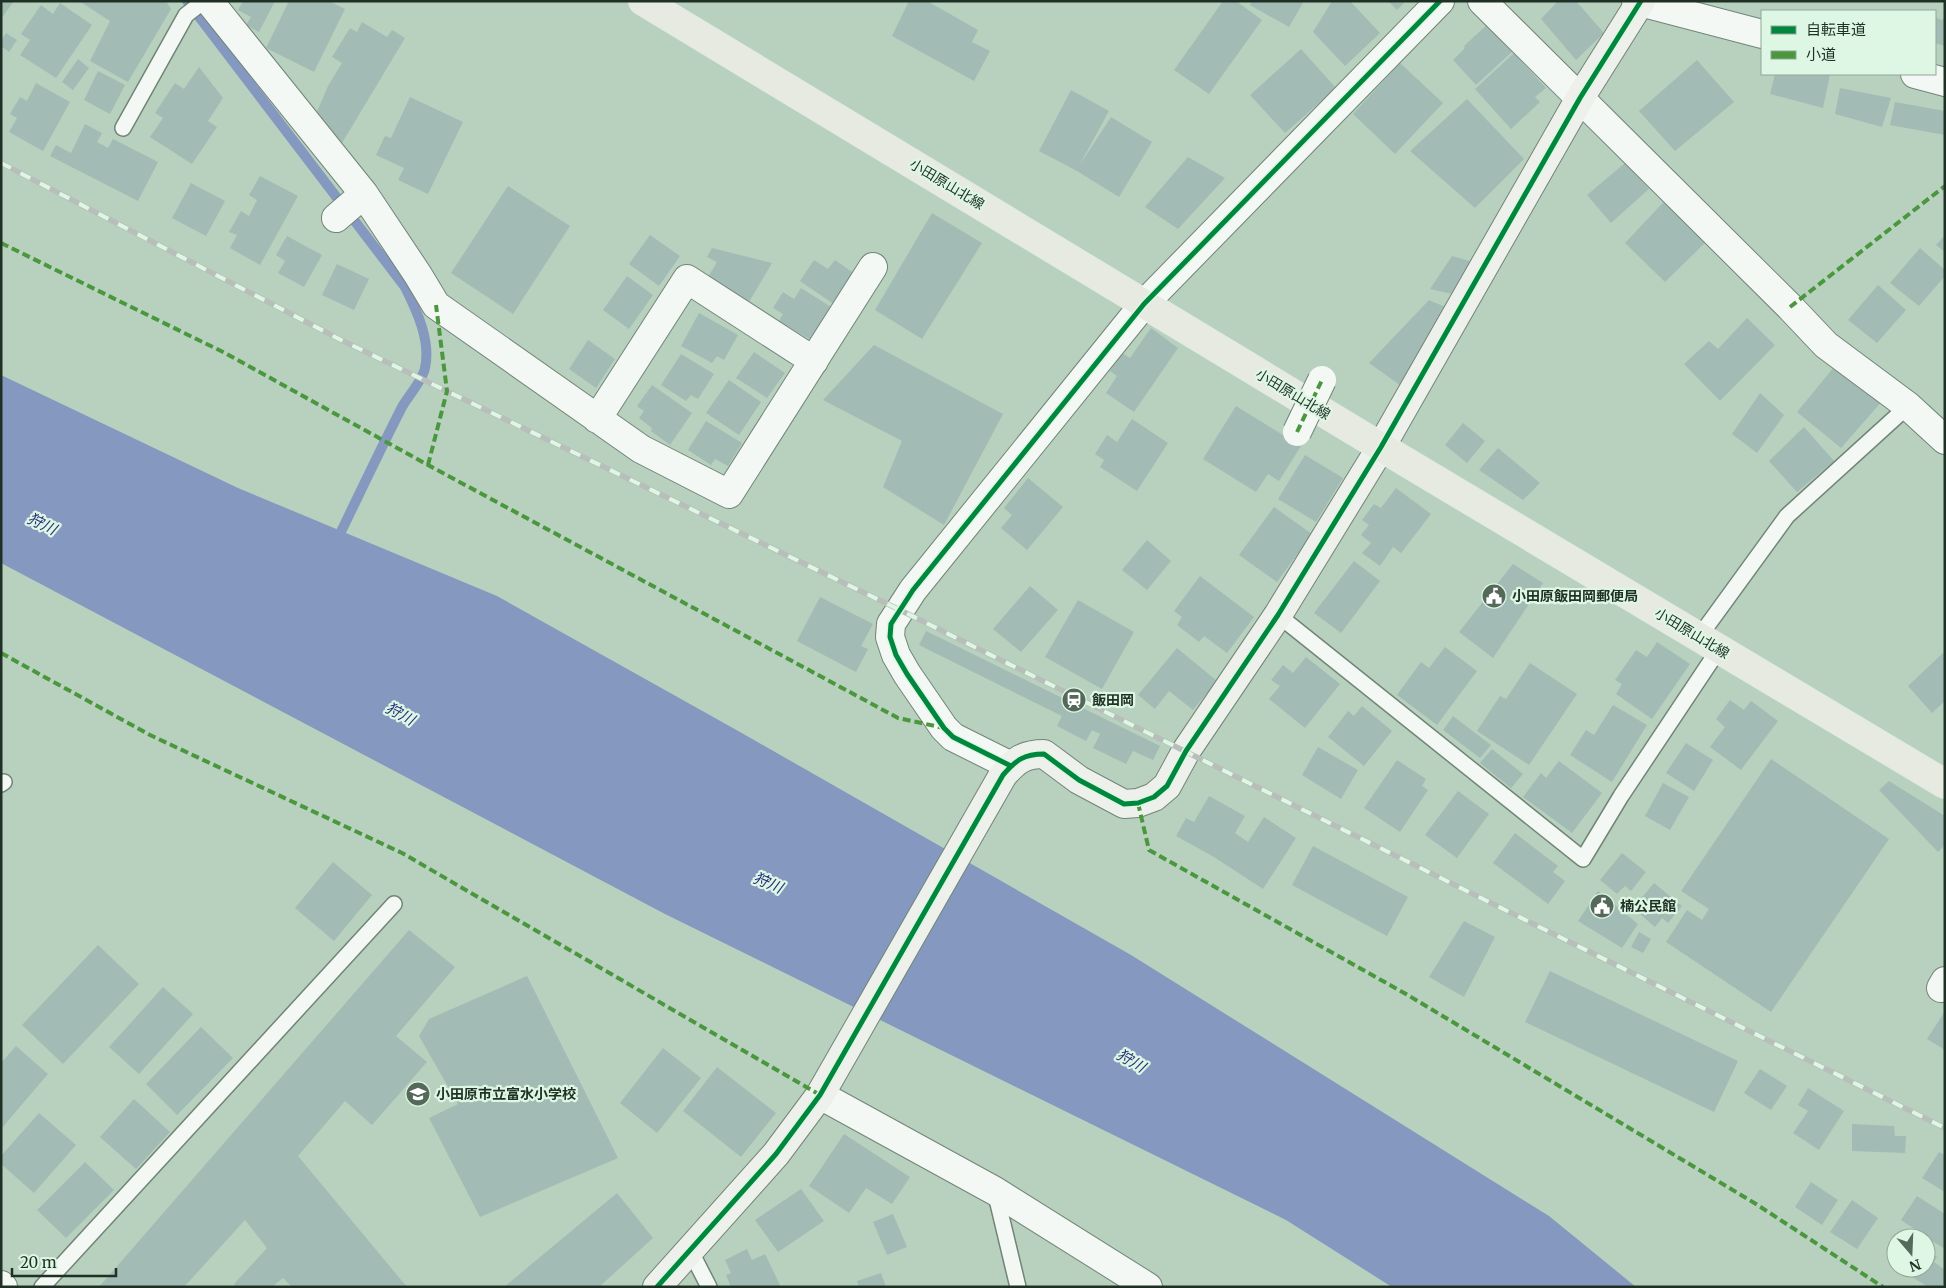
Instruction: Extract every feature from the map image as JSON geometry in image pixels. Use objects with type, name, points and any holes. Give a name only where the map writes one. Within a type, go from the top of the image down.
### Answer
[{"type":"main road","name":"小田原山北線","points":[[643,1],[1380,447],[1945,784]]},
{"type":"street","points":[[209,1],[364,194],[436,305],[641,449],[728,494],[873,267]]},
{"type":"street","points":[[1007,771],[953,737],[944,728],[896,655],[890,638],[891,624],[913,590],[1144,304],[1440,1]]},
{"type":"street","points":[[1482,1],[1826,345],[1908,406],[1945,440]]},
{"type":"street","points":[[657,1287],[776,1154],[820,1095],[1007,771],[1023,756],[1044,754],[1078,780],[1124,804],[1138,803],[1154,797],[1167,786],[1186,752],[1278,615],[1380,447],[1580,98],[1639,2],[1761,34]]},
{"type":"street","points":[[1918,75],[1945,82]]},
{"type":"street","points":[[336,218],[364,194]]},
{"type":"street","points":[[597,419],[687,279],[814,361]]},
{"type":"street","points":[[1297,432],[1322,380]]},
{"type":"street","points":[[820,1095],[995,1191],[1148,1287]]},
{"type":"lane","points":[[123,128],[186,15],[204,1]]},
{"type":"lane","points":[[1278,615],[1583,859],[1709,643],[1787,516],[1908,406]]},
{"type":"lane","points":[[42,1287],[394,904]]},
{"type":"lane","points":[[995,1191],[1018,1287]]},
{"type":"lane","points":[[690,1250],[709,1287]]},
{"type":"water","name":"狩川","points":[[1,375],[238,488],[497,596],[1131,955],[1549,1216],[1636,1287],[1392,1287],[1286,1220],[665,914],[1,563]]},
{"type":"building","points":[[1,1],[14,1],[1,19]]},
{"type":"building","points":[[79,1],[166,1],[171,9],[128,82],[90,61],[110,21]]},
{"type":"building","points":[[243,1],[275,1],[259,32],[246,25],[251,17],[238,10]]},
{"type":"building","points":[[289,1],[329,1],[345,9],[314,72],[266,48]]},
{"type":"building","points":[[909,1],[927,1],[978,30],[972,42],[990,51],[974,81],[892,36]]},
{"type":"building","points":[[1223,1],[1236,1],[1262,20],[1209,94],[1174,70]]},
{"type":"building","points":[[1252,1],[1304,1],[1289,27],[1250,5]]},
{"type":"building","points":[[1332,1],[1350,1],[1380,33],[1345,66],[1313,32]]},
{"type":"building","points":[[1388,1],[1406,1],[1397,10]]},
{"type":"building","points":[[1558,1],[1576,1],[1604,33],[1576,60],[1541,19]]},
{"type":"building","points":[[60,3],[92,25],[56,78],[20,55],[30,40],[21,34],[41,5],[53,14]]},
{"type":"building","points":[[1936,17],[1942,20],[1945,17],[1945,46],[1936,43]]},
{"type":"building","points":[[362,22],[387,37],[392,30],[405,38],[342,143],[316,114],[328,86],[342,63],[332,57],[350,28],[357,32]]},
{"type":"building","points":[[1489,23],[1514,50],[1476,85],[1453,60],[1465,48],[1464,46]]},
{"type":"building","points":[[6,33],[17,40],[9,52],[1,46],[1,41]]},
{"type":"building","points":[[1301,49],[1336,88],[1285,133],[1250,95]]},
{"type":"building","points":[[1514,53],[1546,88],[1535,97],[1540,102],[1511,129],[1475,89]]},
{"type":"building","points":[[78,59],[89,68],[73,90],[62,82]]},
{"type":"building","points":[[1697,60],[1734,102],[1675,151],[1639,111]]},
{"type":"building","points":[[1400,63],[1443,103],[1395,154],[1353,114]]},
{"type":"building","points":[[199,67],[223,98],[208,121],[217,127],[192,164],[150,137],[163,118],[155,113],[175,83],[184,89]]},
{"type":"building","points":[[98,71],[125,85],[110,114],[84,100]]},
{"type":"building","points":[[1775,75],[1830,75],[1823,108],[1770,94]]},
{"type":"building","points":[[36,83],[70,102],[43,151],[9,132],[17,118],[10,114],[20,97],[27,101]]},
{"type":"building","points":[[1840,88],[1891,98],[1882,127],[1835,114]]},
{"type":"building","points":[[1071,90],[1109,111],[1079,166],[1111,117],[1152,142],[1119,197],[1077,171],[1039,151]]},
{"type":"building","points":[[410,97],[463,122],[428,194],[398,180],[404,168],[376,155],[385,136],[391,138]]},
{"type":"building","points":[[1467,99],[1524,159],[1475,208],[1410,151]]},
{"type":"building","points":[[1895,102],[1945,111],[1945,135],[1890,125]]},
{"type":"building","points":[[85,124],[102,133],[97,142],[108,148],[113,139],[158,162],[138,201],[50,156],[56,145],[71,153]]},
{"type":"building","points":[[1188,157],[1225,178],[1178,229],[1145,207]]},
{"type":"building","points":[[1625,163],[1649,189],[1611,223],[1587,195]]},
{"type":"building","points":[[260,176],[298,196],[260,265],[230,248],[237,235],[229,232],[241,211],[249,216],[257,200],[249,195]]},
{"type":"building","points":[[191,183],[225,201],[206,236],[172,218]]},
{"type":"building","points":[[508,186],[570,226],[513,314],[451,273]]},
{"type":"building","points":[[1673,192],[1710,238],[1665,282],[1625,243]]},
{"type":"building","points":[[932,213],[982,243],[922,339],[875,310]]},
{"type":"building","points":[[650,235],[680,256],[659,286],[629,264]]},
{"type":"building","points":[[1945,235],[1945,252],[1936,245]]},
{"type":"building","points":[[287,236],[322,255],[304,287],[278,273],[285,261],[276,255]]},
{"type":"building","points":[[712,248],[772,263],[749,302],[708,277],[717,262],[707,257]]},
{"type":"building","points":[[1920,248],[1945,270],[1945,276],[1919,306],[1890,283]]},
{"type":"building","points":[[1452,256],[1470,261],[1457,295],[1430,289]]},
{"type":"building","points":[[814,260],[828,269],[835,260],[855,274],[835,305],[800,281]]},
{"type":"building","points":[[337,264],[369,279],[354,310],[322,295]]},
{"type":"building","points":[[627,276],[653,295],[629,329],[603,310]]},
{"type":"building","points":[[1878,285],[1906,310],[1877,343],[1848,320]]},
{"type":"building","points":[[801,288],[831,307],[811,340],[779,321],[783,314],[773,308],[783,292],[794,299]]},
{"type":"building","points":[[1429,300],[1452,310],[1404,388],[1369,363]]},
{"type":"building","points":[[699,313],[738,335],[724,360],[717,356],[712,363],[681,346]]},
{"type":"building","points":[[1747,318],[1775,345],[1720,401],[1684,364],[1709,341],[1718,349]]},
{"type":"building","points":[[1151,328],[1178,348],[1134,412],[1106,393],[1117,376],[1110,371],[1122,353],[1130,358]]},
{"type":"building","points":[[588,340],[615,359],[596,388],[569,369]]},
{"type":"building","points":[[874,345],[1003,414],[944,525],[883,487],[902,441],[823,400]]},
{"type":"building","points":[[754,352],[785,373],[767,398],[736,378]]},
{"type":"building","points":[[681,354],[714,374],[698,399],[691,395],[686,401],[661,385]]},
{"type":"building","points":[[1839,361],[1884,399],[1841,448],[1797,412]]},
{"type":"building","points":[[729,380],[761,402],[739,435],[706,413]]},
{"type":"building","points":[[652,385],[692,413],[670,445],[651,431],[652,428],[639,418],[644,411],[637,406]]},
{"type":"building","points":[[1760,393],[1784,415],[1757,453],[1732,434]]},
{"type":"building","points":[[1236,406],[1301,446],[1279,481],[1268,474],[1256,492],[1203,459]]},
{"type":"building","points":[[1132,419],[1168,443],[1137,491],[1100,467],[1104,460],[1095,454],[1107,435],[1117,442]]},
{"type":"building","points":[[706,421],[742,443],[728,466],[715,459],[711,465],[688,450]]},
{"type":"building","points":[[1463,423],[1485,441],[1467,463],[1445,445]]},
{"type":"building","points":[[1804,427],[1834,461],[1797,492],[1769,461]]},
{"type":"building","points":[[1498,448],[1540,483],[1523,500],[1479,470]]},
{"type":"building","points":[[1305,455],[1343,478],[1316,522],[1278,499]]},
{"type":"building","points":[[1028,478],[1063,507],[1027,550],[1001,528],[1012,515],[1004,508]]},
{"type":"building","points":[[1396,488],[1431,514],[1401,553],[1393,547],[1380,566],[1362,553],[1371,543],[1361,535],[1369,525],[1362,520],[1374,504],[1381,508]]},
{"type":"building","points":[[1274,507],[1312,534],[1277,582],[1239,555]]},
{"type":"building","points":[[1147,540],[1171,561],[1147,590],[1122,570]]},
{"type":"building","points":[[1354,561],[1380,581],[1341,633],[1314,613]]},
{"type":"building","points":[[1513,564],[1543,583],[1493,658],[1459,632]]},
{"type":"building","points":[[1200,576],[1254,617],[1227,653],[1204,636],[1199,642],[1177,625],[1182,617],[1174,611]]},
{"type":"building","points":[[1030,586],[1058,610],[1021,652],[993,629]]},
{"type":"building","points":[[820,597],[873,624],[861,646],[868,649],[856,672],[797,641]]},
{"type":"building","points":[[1078,600],[1134,632],[1102,689],[1045,657]]},
{"type":"building","points":[[926,631],[1160,746],[1153,760],[1133,751],[1126,764],[1093,748],[1100,734],[1092,730],[1086,741],[1057,726],[1062,716],[919,645]]},
{"type":"building","points":[[1657,642],[1690,664],[1652,719],[1616,694],[1622,684],[1615,680],[1636,650],[1647,657]]},
{"type":"building","points":[[1445,647],[1477,671],[1437,725],[1397,695],[1421,662],[1429,668]]},
{"type":"building","points":[[1177,648],[1217,681],[1193,710],[1169,691],[1155,709],[1138,695]]},
{"type":"building","points":[[1943,653],[1945,654],[1945,701],[1932,713],[1908,686]]},
{"type":"building","points":[[1306,657],[1340,684],[1305,728],[1269,699],[1280,686],[1271,680],[1283,665],[1293,673]]},
{"type":"building","points":[[1530,663],[1577,694],[1529,765],[1477,731],[1500,696],[1506,699]]},
{"type":"building","points":[[1730,700],[1744,710],[1751,701],[1778,721],[1741,770],[1710,747],[1725,727],[1716,719]]},
{"type":"building","points":[[1613,705],[1647,725],[1612,782],[1570,755],[1586,730],[1594,735]]},
{"type":"building","points":[[1362,706],[1392,731],[1364,766],[1328,737],[1348,711],[1354,716]]},
{"type":"building","points":[[1453,716],[1491,745],[1480,758],[1443,730]]},
{"type":"building","points":[[1686,743],[1713,760],[1694,791],[1666,773]]},
{"type":"building","points":[[1318,747],[1358,770],[1341,799],[1302,775]]},
{"type":"building","points":[[1492,749],[1523,774],[1511,788],[1480,763]]},
{"type":"building","points":[[1771,759],[1889,839],[1771,1012],[1666,942],[1687,910],[1702,920],[1709,909],[1681,891]]},
{"type":"building","points":[[1397,760],[1426,779],[1422,786],[1428,790],[1400,832],[1364,808]]},
{"type":"building","points":[[1559,761],[1602,793],[1572,833],[1523,797],[1541,773],[1546,778]]},
{"type":"building","points":[[1889,781],[1945,816],[1945,845],[1938,852],[1879,790]]},
{"type":"building","points":[[1663,783],[1689,797],[1670,830],[1645,816]]},
{"type":"building","points":[[1458,791],[1489,814],[1457,858],[1425,835]]},
{"type":"building","points":[[1209,796],[1245,816],[1235,833],[1248,842],[1264,817],[1296,838],[1263,889],[1214,857],[1176,836],[1186,818],[1194,822]]},
{"type":"building","points":[[1515,833],[1558,866],[1553,872],[1565,881],[1548,904],[1493,863]]},
{"type":"building","points":[[1313,846],[1408,897],[1387,936],[1292,885]]},
{"type":"building","points":[[1622,853],[1646,872],[1631,891],[1625,886],[1617,894],[1600,880]]},
{"type":"building","points":[[333,862],[372,895],[334,941],[295,908]]},
{"type":"building","points":[[1654,883],[1682,906],[1668,923],[1662,918],[1655,927],[1633,908]]},
{"type":"building","name":"楠公民館","points":[[1598,891],[1638,924],[1622,948],[1578,921]]},
{"type":"building","points":[[1464,921],[1495,937],[1464,997],[1429,977]]},
{"type":"building","points":[[409,930],[455,967],[396,1036],[427,1062],[372,1125],[345,1101],[298,1156],[407,1287],[292,1287],[283,1278],[272,1287],[236,1287],[234,1284],[267,1248],[245,1220],[184,1287],[99,1287]]},
{"type":"building","points":[[1639,932],[1651,939],[1643,953],[1631,947]]},
{"type":"building","points":[[98,945],[139,984],[63,1064],[22,1025]]},
{"type":"building","points":[[1550,971],[1738,1061],[1714,1112],[1525,1022]]},
{"type":"building","points":[[527,976],[618,1158],[480,1217],[429,1118],[458,1104],[419,1036],[429,1019]]},
{"type":"building","points":[[163,987],[193,1014],[139,1074],[109,1047]]},
{"type":"building","points":[[1945,1011],[1945,1050],[1927,1039]]},
{"type":"building","points":[[201,1027],[233,1058],[177,1115],[146,1084]]},
{"type":"building","points":[[16,1046],[48,1074],[1,1129],[1,1063]]},
{"type":"building","points":[[663,1048],[701,1078],[657,1133],[620,1103]]},
{"type":"building","points":[[717,1067],[776,1113],[741,1157],[683,1111]]},
{"type":"building","points":[[1760,1069],[1787,1086],[1771,1110],[1744,1093]]},
{"type":"building","points":[[1808,1088],[1844,1111],[1819,1150],[1793,1133],[1808,1111],[1798,1105]]},
{"type":"building","points":[[134,1099],[170,1132],[136,1169],[100,1137]]},
{"type":"building","points":[[39,1113],[76,1145],[34,1193],[1,1164],[1,1156]]},
{"type":"building","points":[[1852,1124],[1894,1126],[1895,1136],[1906,1136],[1905,1153],[1852,1151]]},
{"type":"building","points":[[844,1134],[910,1177],[892,1204],[866,1188],[849,1213],[809,1186]]},
{"type":"building","points":[[1939,1152],[1945,1155],[1945,1192],[1922,1178]]},
{"type":"building","points":[[85,1162],[114,1190],[66,1238],[37,1210]]},
{"type":"building","points":[[1811,1182],[1838,1200],[1822,1225],[1795,1207]]},
{"type":"building","points":[[801,1189],[824,1221],[778,1252],[755,1220]]},
{"type":"building","points":[[617,1193],[653,1238],[599,1287],[504,1287]]},
{"type":"building","points":[[1917,1196],[1945,1214],[1945,1245],[1943,1248],[1936,1243],[1936,1228],[1913,1228],[1901,1220]]},
{"type":"building","points":[[1852,1200],[1878,1218],[1857,1249],[1830,1232]]},
{"type":"building","points":[[893,1214],[907,1247],[887,1255],[873,1222]]},
{"type":"building","points":[[747,1249],[752,1260],[765,1254],[781,1287],[731,1287],[726,1275],[731,1273],[725,1260]]},
{"type":"building","points":[[1936,1263],[1945,1270],[1945,1282],[1942,1287],[1928,1287],[1914,1278],[1936,1278]]},
{"type":"building","points":[[881,1273],[886,1287],[859,1287],[857,1281]]},
{"type":"waterway","points":[[187,1],[405,287],[422,326],[426,347],[424,373],[402,407],[336,542]]},
{"type":"railway","points":[[1,163],[341,340],[900,610],[1945,1128]]},
{"type":"marked path","points":[[1790,307],[1945,186]]},
{"type":"marked path","points":[[1,243],[225,353],[428,465],[898,718],[944,728]]},
{"type":"marked path","points":[[428,465],[447,391],[436,305]]},
{"type":"marked path","points":[[1297,432],[1322,380]]},
{"type":"marked path","points":[[1,653],[150,735],[402,853],[820,1095]]},
{"type":"marked path","points":[[1138,803],[1149,850],[1406,994],[1756,1204],[1883,1287]]},
{"type":"cycle path","points":[[1011,766],[953,737],[944,728],[896,655],[890,637],[891,624],[913,590],[1144,304],[1440,1]]},
{"type":"cycle path","points":[[657,1287],[776,1154],[820,1095],[1003,775],[1012,765],[1031,755],[1044,754],[1079,780],[1124,804],[1138,803],[1154,797],[1167,786],[1186,751],[1278,615],[1381,447],[1580,98],[1641,1]]},
{"type":"place","name":"小田原飯田岡郵便局","points":[[1494,596]]},
{"type":"place","name":"飯田岡","points":[[1074,700]]},
{"type":"place","name":"楠公民館","points":[[1602,906]]},
{"type":"place","name":"小田原市立富水小学校","points":[[418,1094]]}]
